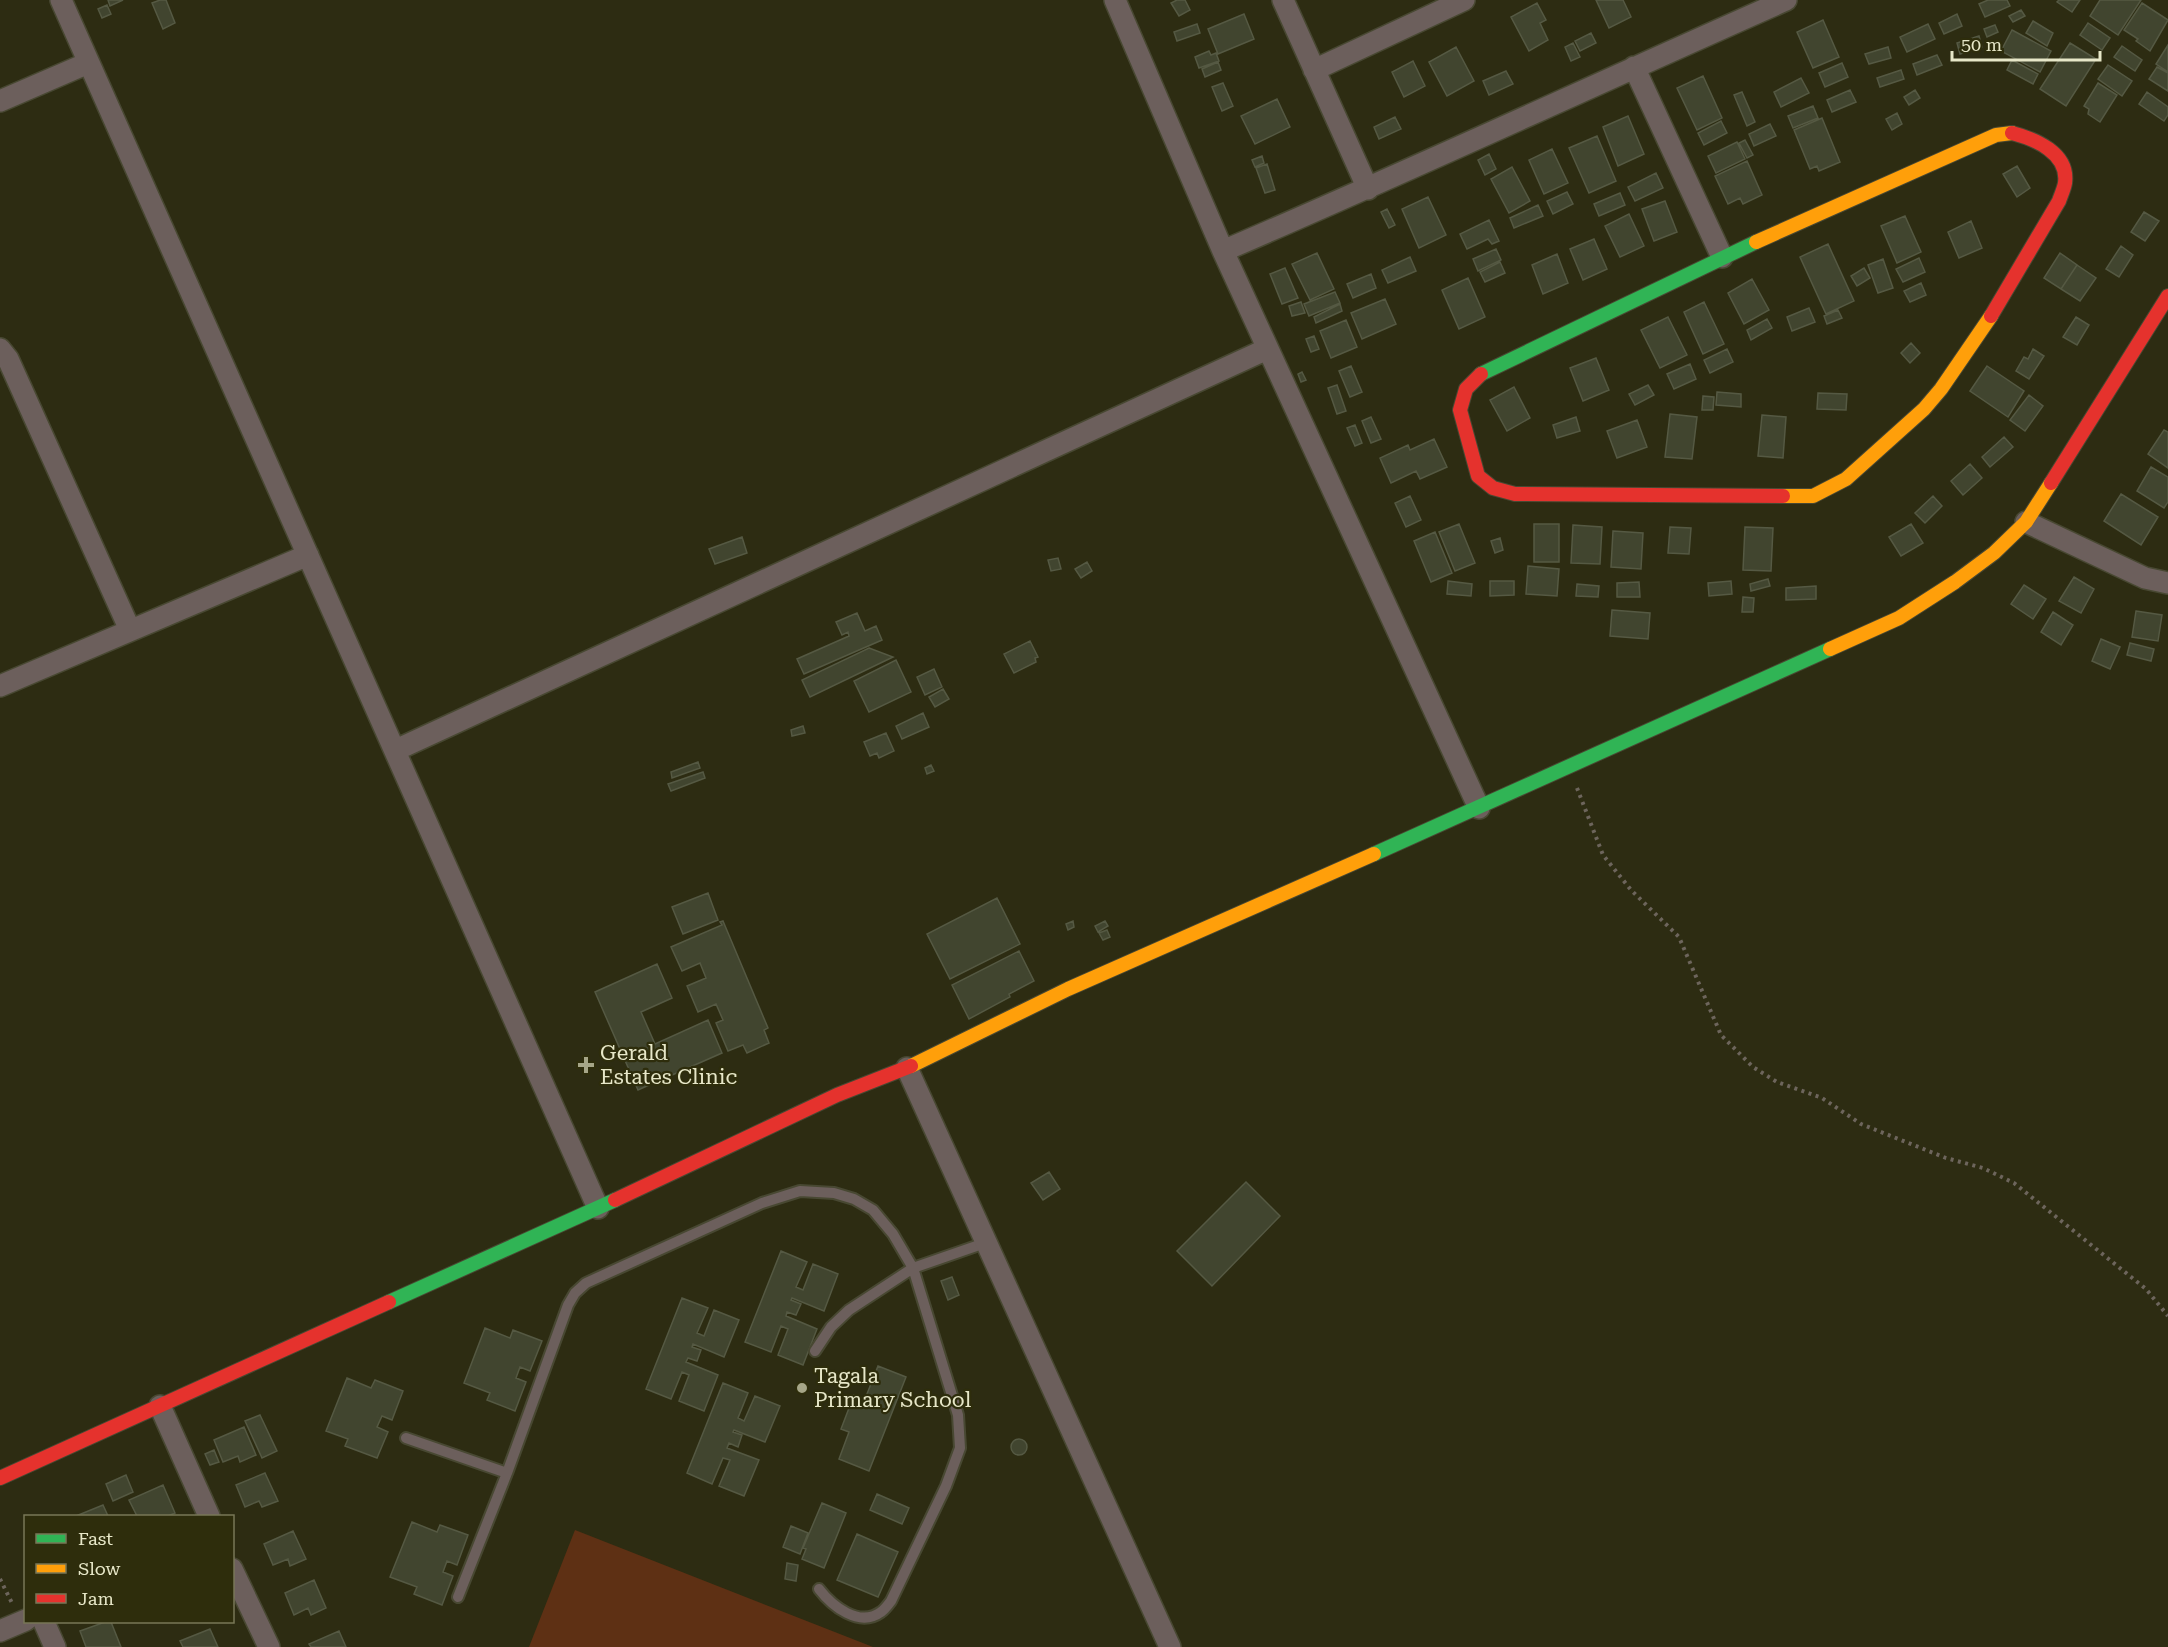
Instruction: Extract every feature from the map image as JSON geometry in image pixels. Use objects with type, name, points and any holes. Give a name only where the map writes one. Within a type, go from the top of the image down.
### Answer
[{"type":"street","points":[[61,0],[598,1208]]},
{"type":"street","points":[[1115,0],[1267,349],[1479,808]]},
{"type":"street","points":[[1283,0],[1368,189]]},
{"type":"street","points":[[1314,70],[1464,0]]},
{"type":"street","points":[[1223,251],[1368,189],[1786,0]]},
{"type":"street","points":[[0,101],[88,63]]},
{"type":"street","points":[[1634,67],[1722,257]]},
{"type":"street","points":[[2012,133],[2034,139],[2050,150],[2064,169],[2065,183],[2059,201],[2002,300],[1941,389],[1924,409],[1846,479],[1831,488],[1812,496],[1515,494],[1493,488],[1478,476],[1460,410],[1466,389],[1481,374],[1722,257],[1996,135],[2012,133]]},
{"type":"street","points":[[0,1478],[598,1208],[837,1095],[907,1068],[1068,989],[1479,808],[1899,618],[1955,582],[1994,553],[2026,522],[2168,296]]},
{"type":"street","points":[[396,750],[1267,349]]},
{"type":"street","points":[[0,350],[8,359],[130,630]]},
{"type":"street","points":[[2026,522],[2145,578],[2168,583]]},
{"type":"street","points":[[0,686],[308,555]]},
{"type":"street","points":[[907,1068],[1170,1647]]},
{"type":"street","points":[[160,1406],[209,1515]]},
{"type":"street","points":[[234,1573],[269,1647]]},
{"type":"street","points":[[0,1631],[23,1621]]},
{"type":"street","points":[[44,1623],[55,1647]]},
{"type":"lane","points":[[458,1597],[507,1473],[568,1305],[575,1293],[586,1282],[762,1203],[800,1191],[834,1193],[854,1199],[873,1210],[892,1234],[913,1268],[958,1415],[960,1448],[946,1486],[896,1591],[891,1601],[880,1613],[865,1617],[848,1615],[826,1599],[819,1589]]},
{"type":"lane","points":[[815,1352],[831,1327],[849,1310],[913,1268],[985,1243]]},
{"type":"lane","points":[[406,1438],[507,1473]]},
{"type":"path","points":[[1568,768],[1603,855],[1631,890],[1679,937],[1721,1035],[1753,1067],[1777,1082],[1822,1098],[1860,1124],[1946,1158],[1983,1168],[2014,1184],[2146,1289],[2168,1316]]},
{"type":"path","points":[[0,1579],[23,1621]]},
{"type":"shaded area","points":[[575,1530],[873,1647],[529,1647]]},
{"type":"building","points":[[108,0],[123,0],[110,6]]},
{"type":"building","points":[[166,0],[175,23],[163,29],[152,3]]},
{"type":"building","points":[[1185,0],[1190,10],[1179,16],[1171,3]]},
{"type":"building","points":[[1596,0],[1623,0],[1631,17],[1609,28]]},
{"type":"building","points":[[1988,0],[2007,0],[2010,6],[1985,17],[1979,4]]},
{"type":"building","points":[[2059,0],[2080,0],[2072,12],[2057,2]]},
{"type":"building","points":[[2100,0],[2141,0],[2118,35],[2090,16]]},
{"type":"building","points":[[1537,3],[1546,20],[1540,23],[1548,40],[1529,51],[1511,17]]},
{"type":"building","points":[[2142,3],[2168,20],[2150,51],[2124,30]]},
{"type":"building","points":[[107,5],[111,14],[102,18],[98,9]]},
{"type":"building","points":[[2021,10],[2025,16],[2013,22],[2009,16]]},
{"type":"building","points":[[1244,14],[1254,39],[1218,54],[1208,29]]},
{"type":"building","points":[[1957,14],[1962,26],[1944,34],[1939,23]]},
{"type":"building","points":[[1823,20],[1839,57],[1813,68],[1797,32]]},
{"type":"building","points":[[2033,21],[2053,33],[2047,46],[2026,33]]},
{"type":"building","points":[[2088,23],[2110,38],[2102,50],[2080,35]]},
{"type":"building","points":[[1197,24],[1200,33],[1177,41],[1174,32]]},
{"type":"building","points":[[1928,24],[1935,39],[1907,52],[1900,37]]},
{"type":"building","points":[[1995,25],[1998,32],[1987,37],[1984,29]]},
{"type":"building","points":[[2012,30],[2051,51],[2040,72],[2001,51]]},
{"type":"building","points":[[1591,33],[1596,43],[1580,51],[1575,41]]},
{"type":"building","points":[[1979,36],[1982,47],[1960,54],[1957,43]]},
{"type":"building","points":[[1573,43],[1580,57],[1571,61],[1565,47]]},
{"type":"building","points":[[2070,43],[2096,59],[2066,106],[2040,89]]},
{"type":"building","points":[[2168,45],[2168,72],[2156,64]]},
{"type":"building","points":[[2122,46],[2142,60],[2135,71],[2114,57]]},
{"type":"building","points":[[1456,47],[1474,81],[1447,96],[1429,62]]},
{"type":"building","points":[[1888,47],[1891,58],[1869,64],[1865,54]]},
{"type":"building","points":[[1209,51],[1211,55],[1216,53],[1219,61],[1199,68],[1195,57]]},
{"type":"building","points":[[1937,55],[1942,65],[1917,75],[1913,64]]},
{"type":"building","points":[[2012,60],[2038,74],[2033,84],[2007,70]]},
{"type":"building","points":[[1413,61],[1425,86],[1404,97],[1392,72]]},
{"type":"building","points":[[1218,62],[1221,70],[1205,77],[1202,69]]},
{"type":"building","points":[[1842,63],[1848,77],[1825,87],[1819,73]]},
{"type":"building","points":[[2108,65],[2132,81],[2122,96],[2098,79]]},
{"type":"building","points":[[2157,67],[2168,73],[2168,91],[2149,79]]},
{"type":"building","points":[[1901,70],[1904,79],[1880,87],[1877,78]]},
{"type":"building","points":[[1506,71],[1513,84],[1489,95],[1483,81]]},
{"type":"building","points":[[1703,76],[1722,118],[1697,130],[1677,88]]},
{"type":"building","points":[[1801,78],[1809,93],[1781,107],[1774,92]]},
{"type":"building","points":[[1223,83],[1233,106],[1222,111],[1212,87]]},
{"type":"building","points":[[2098,83],[2117,95],[2100,122],[2088,114],[2089,109],[2084,106]]},
{"type":"building","points":[[1850,90],[1856,102],[1832,112],[1827,100]]},
{"type":"building","points":[[1915,90],[1920,98],[1909,105],[1904,97]]},
{"type":"building","points":[[1742,92],[1755,122],[1747,126],[1734,95]]},
{"type":"building","points":[[2147,92],[2168,107],[2168,115],[2164,121],[2139,104]]},
{"type":"building","points":[[1277,99],[1290,127],[1255,144],[1241,116]]},
{"type":"building","points":[[1813,106],[1818,118],[1793,128],[1788,116]]},
{"type":"building","points":[[1897,113],[1902,124],[1892,130],[1886,119]]},
{"type":"building","points":[[1628,116],[1644,154],[1618,166],[1603,127]]},
{"type":"building","points":[[1395,117],[1401,129],[1379,139],[1374,127]]},
{"type":"building","points":[[1822,118],[1840,162],[1819,171],[1817,166],[1810,169],[1794,130]]},
{"type":"building","points":[[1721,121],[1727,133],[1704,145],[1698,133]]},
{"type":"building","points":[[1770,124],[1776,136],[1754,146],[1749,134]]},
{"type":"building","points":[[1597,136],[1616,181],[1589,193],[1569,148]]},
{"type":"building","points":[[1745,140],[1753,155],[1747,158],[1739,143]]},
{"type":"building","points":[[1737,142],[1745,159],[1716,173],[1708,156]]},
{"type":"building","points":[[1552,149],[1568,183],[1544,194],[1529,160]]},
{"type":"building","points":[[1489,154],[1496,169],[1485,175],[1478,160]]},
{"type":"building","points":[[1262,156],[1264,163],[1255,167],[1252,160]]},
{"type":"building","points":[[1747,161],[1762,195],[1743,204],[1740,198],[1728,204],[1715,176]]},
{"type":"building","points":[[1267,164],[1275,190],[1265,193],[1256,168]]},
{"type":"building","points":[[2017,166],[2030,188],[2017,197],[2003,174]]},
{"type":"building","points":[[1512,167],[1530,201],[1509,213],[1491,179]]},
{"type":"building","points":[[1656,173],[1663,188],[1635,201],[1628,187]]},
{"type":"building","points":[[1567,192],[1573,204],[1553,214],[1547,201]]},
{"type":"building","points":[[1620,193],[1625,205],[1599,216],[1594,204]]},
{"type":"building","points":[[1428,197],[1446,235],[1419,248],[1402,209]]},
{"type":"building","points":[[1665,201],[1677,232],[1654,241],[1642,209]]},
{"type":"building","points":[[1538,205],[1543,216],[1514,228],[1510,218]]},
{"type":"building","points":[[1387,209],[1395,225],[1389,228],[1381,212]]},
{"type":"building","points":[[2144,212],[2159,221],[2145,241],[2131,232]]},
{"type":"building","points":[[1629,214],[1644,246],[1620,257],[1605,226]]},
{"type":"building","points":[[1905,216],[1921,252],[1897,263],[1881,226]]},
{"type":"building","points":[[1489,220],[1499,241],[1492,244],[1488,239],[1467,249],[1460,234]]},
{"type":"building","points":[[1971,221],[1982,248],[1959,258],[1948,232]]},
{"type":"building","points":[[1594,239],[1607,269],[1583,280],[1570,249]]},
{"type":"building","points":[[1828,244],[1854,301],[1826,314],[1800,257]]},
{"type":"building","points":[[2121,246],[2133,255],[2119,277],[2106,269]]},
{"type":"building","points":[[1496,249],[1501,260],[1478,271],[1473,259]]},
{"type":"building","points":[[1317,253],[1334,289],[1310,300],[1292,264]]},
{"type":"building","points":[[2060,253],[2077,265],[2061,289],[2044,278]]},
{"type":"building","points":[[1557,254],[1568,283],[1543,294],[1532,265]]},
{"type":"building","points":[[1410,257],[1416,271],[1388,283],[1382,270]]},
{"type":"building","points":[[1919,258],[1925,272],[1903,282],[1896,269]]},
{"type":"building","points":[[1883,259],[1893,288],[1878,293],[1868,265]]},
{"type":"building","points":[[1500,262],[1505,273],[1485,282],[1480,272]]},
{"type":"building","points":[[2077,265],[2096,278],[2080,301],[2061,289]]},
{"type":"building","points":[[1285,268],[1298,298],[1282,304],[1270,274]]},
{"type":"building","points":[[1864,268],[1870,278],[1857,286],[1851,276]]},
{"type":"building","points":[[1371,274],[1376,288],[1353,298],[1347,284]]},
{"type":"building","points":[[1468,278],[1485,317],[1459,329],[1442,290]]},
{"type":"building","points":[[1752,279],[1769,310],[1744,324],[1728,293]]},
{"type":"building","points":[[1921,283],[1926,295],[1910,302],[1904,291]]},
{"type":"building","points":[[1335,292],[1340,303],[1309,316],[1304,304]]},
{"type":"building","points":[[1385,299],[1396,324],[1362,339],[1351,313]]},
{"type":"building","points":[[1301,302],[1305,313],[1292,316],[1289,306]]},
{"type":"building","points":[[1704,302],[1724,344],[1703,354],[1684,312]]},
{"type":"building","points":[[1340,304],[1342,311],[1316,323],[1314,317]]},
{"type":"building","points":[[1809,308],[1815,322],[1792,331],[1787,317]]},
{"type":"building","points":[[1838,310],[1842,318],[1827,324],[1824,316]]},
{"type":"building","points":[[1668,317],[1687,355],[1660,368],[1641,330]]},
{"type":"building","points":[[2076,317],[2089,325],[2077,345],[2063,337]]},
{"type":"building","points":[[1767,319],[1772,328],[1751,340],[1747,330]]},
{"type":"building","points":[[1346,320],[1357,347],[1331,358],[1320,331]]},
{"type":"building","points":[[1314,336],[1319,349],[1311,352],[1306,339]]},
{"type":"building","points":[[1911,343],[1920,353],[1910,363],[1901,353]]},
{"type":"building","points":[[1727,349],[1733,362],[1710,373],[1704,360]]},
{"type":"building","points":[[2033,349],[2044,356],[2029,379],[2016,371],[2024,357],[2028,359]]},
{"type":"building","points":[[1596,358],[1609,390],[1583,401],[1570,368]]},
{"type":"building","points":[[1690,364],[1696,379],[1674,389],[1667,374]]},
{"type":"building","points":[[1351,366],[1362,392],[1350,397],[1339,371]]},
{"type":"building","points":[[1987,366],[2024,391],[2008,417],[1970,391]]},
{"type":"building","points":[[1302,372],[1306,380],[1301,382],[1298,374]]},
{"type":"building","points":[[1337,385],[1346,411],[1337,414],[1328,388]]},
{"type":"building","points":[[1648,385],[1654,395],[1635,405],[1629,394]]},
{"type":"building","points":[[1514,387],[1530,418],[1507,431],[1490,400]]},
{"type":"building","points":[[1717,392],[1741,394],[1741,407],[1716,405]]},
{"type":"building","points":[[1818,393],[1847,394],[1846,410],[1817,409]]},
{"type":"building","points":[[2029,395],[2043,406],[2025,431],[2010,420]]},
{"type":"building","points":[[1703,396],[1714,397],[1713,410],[1702,410]]},
{"type":"building","points":[[1670,414],[1697,417],[1692,459],[1665,457]]},
{"type":"building","points":[[1762,415],[1786,417],[1783,458],[1758,456]]},
{"type":"building","points":[[1371,417],[1381,439],[1371,443],[1362,421]]},
{"type":"building","points":[[1576,417],[1580,431],[1557,438],[1553,425]]},
{"type":"building","points":[[1637,420],[1647,447],[1617,458],[1607,431]]},
{"type":"building","points":[[1355,425],[1362,443],[1355,446],[1347,428]]},
{"type":"building","points":[[2164,430],[2168,432],[2168,468],[2148,454]]},
{"type":"building","points":[[2004,437],[2013,447],[1990,467],[1982,457]]},
{"type":"building","points":[[1434,439],[1447,467],[1420,479],[1416,471],[1391,483],[1380,458],[1408,445],[1410,450]]},
{"type":"building","points":[[1970,464],[1982,478],[1963,495],[1951,481]]},
{"type":"building","points":[[2151,467],[2168,477],[2168,502],[2164,508],[2137,491]]},
{"type":"building","points":[[2121,494],[2158,517],[2141,545],[2104,521]]},
{"type":"building","points":[[1410,496],[1421,520],[1406,527],[1395,503]]},
{"type":"building","points":[[1933,496],[1942,506],[1925,523],[1915,513]]},
{"type":"building","points":[[1459,524],[1475,563],[1455,571],[1439,532]]},
{"type":"building","points":[[1534,524],[1559,524],[1559,562],[1534,562]]},
{"type":"building","points":[[1911,524],[1923,543],[1901,556],[1889,537]]},
{"type":"building","points":[[1573,525],[1602,527],[1600,564],[1571,563]]},
{"type":"building","points":[[1670,527],[1691,528],[1689,554],[1668,553]]},
{"type":"building","points":[[1745,527],[1773,528],[1771,571],[1743,570]]},
{"type":"building","points":[[1613,531],[1643,533],[1641,569],[1611,567]]},
{"type":"building","points":[[1435,532],[1452,573],[1431,582],[1414,541]]},
{"type":"building","points":[[742,537],[747,553],[715,564],[709,549]]},
{"type":"building","points":[[1500,538],[1503,550],[1495,553],[1491,541]]},
{"type":"building","points":[[1058,558],[1061,569],[1051,571],[1048,560]]},
{"type":"building","points":[[1087,562],[1092,571],[1081,578],[1075,569]]},
{"type":"building","points":[[1528,566],[1559,569],[1557,596],[1526,594]]},
{"type":"building","points":[[2074,577],[2094,589],[2081,613],[2059,601]]},
{"type":"building","points":[[1768,579],[1770,586],[1751,591],[1750,584]]},
{"type":"building","points":[[1448,581],[1472,584],[1471,596],[1447,594]]},
{"type":"building","points":[[1490,581],[1514,581],[1514,595],[1490,596]]},
{"type":"building","points":[[1731,581],[1732,594],[1709,596],[1708,583]]},
{"type":"building","points":[[1639,582],[1640,597],[1617,597],[1617,583]]},
{"type":"building","points":[[1577,584],[1599,586],[1598,597],[1576,596]]},
{"type":"building","points":[[2024,585],[2046,599],[2033,619],[2011,604]]},
{"type":"building","points":[[1816,586],[1816,599],[1786,600],[1786,588]]},
{"type":"building","points":[[1743,597],[1754,598],[1753,612],[1742,612]]},
{"type":"building","points":[[1612,610],[1650,613],[1648,639],[1610,636]]},
{"type":"building","points":[[2136,611],[2162,615],[2158,641],[2132,637]]},
{"type":"building","points":[[2053,612],[2073,625],[2061,645],[2041,632]]},
{"type":"building","points":[[857,613],[865,631],[876,626],[882,640],[804,674],[797,659],[849,636],[848,632],[842,635],[836,622]]},
{"type":"building","points":[[2101,639],[2120,647],[2110,669],[2092,661]]},
{"type":"building","points":[[1030,641],[1038,657],[1035,658],[1036,662],[1014,673],[1004,654]]},
{"type":"building","points":[[2130,643],[2154,649],[2151,661],[2127,655]]},
{"type":"building","points":[[869,648],[893,657],[810,697],[802,680]]},
{"type":"building","points":[[896,660],[911,692],[869,712],[854,681]]},
{"type":"building","points":[[934,669],[942,687],[925,695],[917,677]]},
{"type":"building","points":[[943,689],[949,699],[935,707],[929,697]]},
{"type":"building","points":[[923,713],[929,727],[902,739],[896,726]]},
{"type":"building","points":[[803,726],[805,733],[792,736],[791,730]]},
{"type":"building","points":[[886,733],[894,751],[879,758],[877,753],[870,756],[864,742]]},
{"type":"building","points":[[698,762],[700,768],[672,778],[671,772]]},
{"type":"building","points":[[931,765],[934,771],[927,774],[925,768]]},
{"type":"building","points":[[703,772],[705,778],[671,791],[668,784]]},
{"type":"building","points":[[708,893],[718,920],[683,934],[672,907]]},
{"type":"building","points":[[997,898],[1020,944],[950,979],[927,934]]},
{"type":"building","points":[[723,921],[768,1028],[764,1030],[769,1043],[747,1053],[743,1045],[728,1051],[716,1023],[723,1020],[716,1004],[698,1012],[687,986],[706,978],[700,963],[682,971],[671,947],[722,925],[720,922]]},
{"type":"building","points":[[1073,921],[1074,927],[1068,930],[1066,924]]},
{"type":"building","points":[[1105,921],[1108,926],[1098,932],[1095,926]]},
{"type":"building","points":[[1107,930],[1110,937],[1103,940],[1099,933]]},
{"type":"building","points":[[1019,951],[1034,981],[969,1019],[952,985]]},
{"type":"building","points":[[657,964],[672,998],[641,1012],[655,1044],[708,1020],[722,1053],[638,1090],[595,992]]},
{"type":"building","points":[[1049,1172],[1060,1189],[1043,1200],[1031,1183]]},
{"type":"building","points":[[1246,1182],[1280,1216],[1212,1286],[1177,1251]]},
{"type":"building","points":[[781,1251],[807,1262],[796,1287],[803,1290],[813,1264],[838,1274],[824,1311],[792,1298],[791,1300],[801,1304],[796,1315],[787,1312],[786,1316],[817,1329],[803,1365],[778,1355],[788,1329],[781,1326],[771,1352],[745,1342]]},
{"type":"building","points":[[952,1277],[959,1295],[948,1300],[941,1281]]},
{"type":"building","points":[[682,1298],[708,1308],[697,1333],[704,1336],[714,1310],[739,1320],[724,1357],[693,1344],[692,1347],[701,1350],[697,1361],[688,1358],[686,1362],[718,1375],[704,1411],[679,1401],[689,1375],[682,1372],[671,1399],[646,1389]]},
{"type":"building","points":[[485,1328],[510,1338],[513,1330],[542,1341],[530,1371],[520,1367],[516,1378],[526,1382],[515,1411],[487,1400],[490,1393],[464,1383]]},
{"type":"building","points":[[878,1366],[906,1377],[869,1471],[839,1459],[849,1432],[841,1429],[854,1395],[865,1399]]},
{"type":"building","points":[[347,1378],[371,1388],[375,1380],[403,1391],[392,1420],[382,1416],[377,1427],[388,1432],[377,1458],[345,1446],[348,1439],[326,1431]]},
{"type":"building","points":[[723,1383],[748,1393],[738,1418],[744,1421],[755,1396],[780,1406],[765,1442],[734,1430],[733,1432],[742,1435],[738,1447],[729,1443],[727,1448],[759,1460],[744,1496],[719,1486],[730,1460],[723,1458],[712,1484],[687,1473]]},
{"type":"building","points":[[260,1415],[277,1451],[262,1458],[245,1421]]},
{"type":"building","points":[[244,1427],[256,1455],[240,1462],[238,1456],[223,1462],[214,1440]]},
{"type":"building","points":[[1019,1439],[1027,1447],[1019,1455],[1011,1447]]},
{"type":"building","points":[[214,1450],[219,1462],[210,1465],[205,1454]]},
{"type":"building","points":[[265,1473],[278,1501],[262,1507],[259,1501],[245,1507],[236,1485]]},
{"type":"building","points":[[126,1475],[133,1492],[113,1501],[106,1484]]},
{"type":"building","points":[[163,1485],[175,1513],[136,1515],[129,1500]]},
{"type":"building","points":[[877,1494],[909,1508],[902,1524],[870,1510]]},
{"type":"building","points":[[822,1503],[846,1513],[824,1568],[802,1559],[806,1549],[803,1548]]},
{"type":"building","points":[[103,1505],[108,1515],[78,1515]]},
{"type":"building","points":[[412,1522],[437,1532],[440,1525],[468,1535],[457,1565],[447,1561],[443,1572],[453,1576],[442,1605],[414,1594],[417,1587],[390,1577]]},
{"type":"building","points":[[791,1526],[808,1533],[800,1554],[783,1547]]},
{"type":"building","points":[[293,1531],[306,1559],[290,1566],[288,1559],[273,1565],[264,1544]]},
{"type":"building","points":[[857,1534],[898,1552],[878,1597],[837,1580]]},
{"type":"building","points":[[787,1563],[798,1565],[796,1581],[785,1579]]},
{"type":"building","points":[[314,1580],[326,1608],[311,1615],[308,1608],[294,1615],[285,1593]]},
{"type":"building","points":[[102,1623],[111,1623],[121,1647],[86,1647],[80,1631]]},
{"type":"building","points":[[210,1629],[218,1647],[183,1647],[180,1641]]},
{"type":"building","points":[[339,1631],[346,1647],[311,1647],[309,1644]]},
{"type":"traffic: fast","points":[[1481,374],[1756,242]]},
{"type":"traffic: fast","points":[[1374,854],[1830,649]]},
{"type":"traffic: fast","points":[[389,1302],[615,1200]]},
{"type":"traffic: slow","points":[[1756,242],[1996,135],[2012,133]]},
{"type":"traffic: slow","points":[[1783,496],[1813,496],[1846,479],[1924,409],[1941,389],[1991,316]]},
{"type":"traffic: slow","points":[[1830,649],[1899,618],[1955,582],[1994,553],[2026,522],[2051,483]]},
{"type":"traffic: slow","points":[[911,1066],[1068,989],[1374,854]]},
{"type":"traffic: jam","points":[[1991,316],[2059,201],[2065,183],[2062,163],[2049,149],[2031,139],[2012,133]]},
{"type":"traffic: jam","points":[[2051,483],[2168,296]]},
{"type":"traffic: jam","points":[[1481,374],[1466,389],[1460,410],[1478,476],[1493,488],[1515,494],[1783,496]]},
{"type":"traffic: jam","points":[[615,1200],[837,1095],[911,1066]]},
{"type":"traffic: jam","points":[[0,1478],[389,1302]]},
{"type":"place","name":"Gerald Estates Clinic","points":[[586,1065]]},
{"type":"place","name":"Tagala Primary School","points":[[802,1388]]}]
